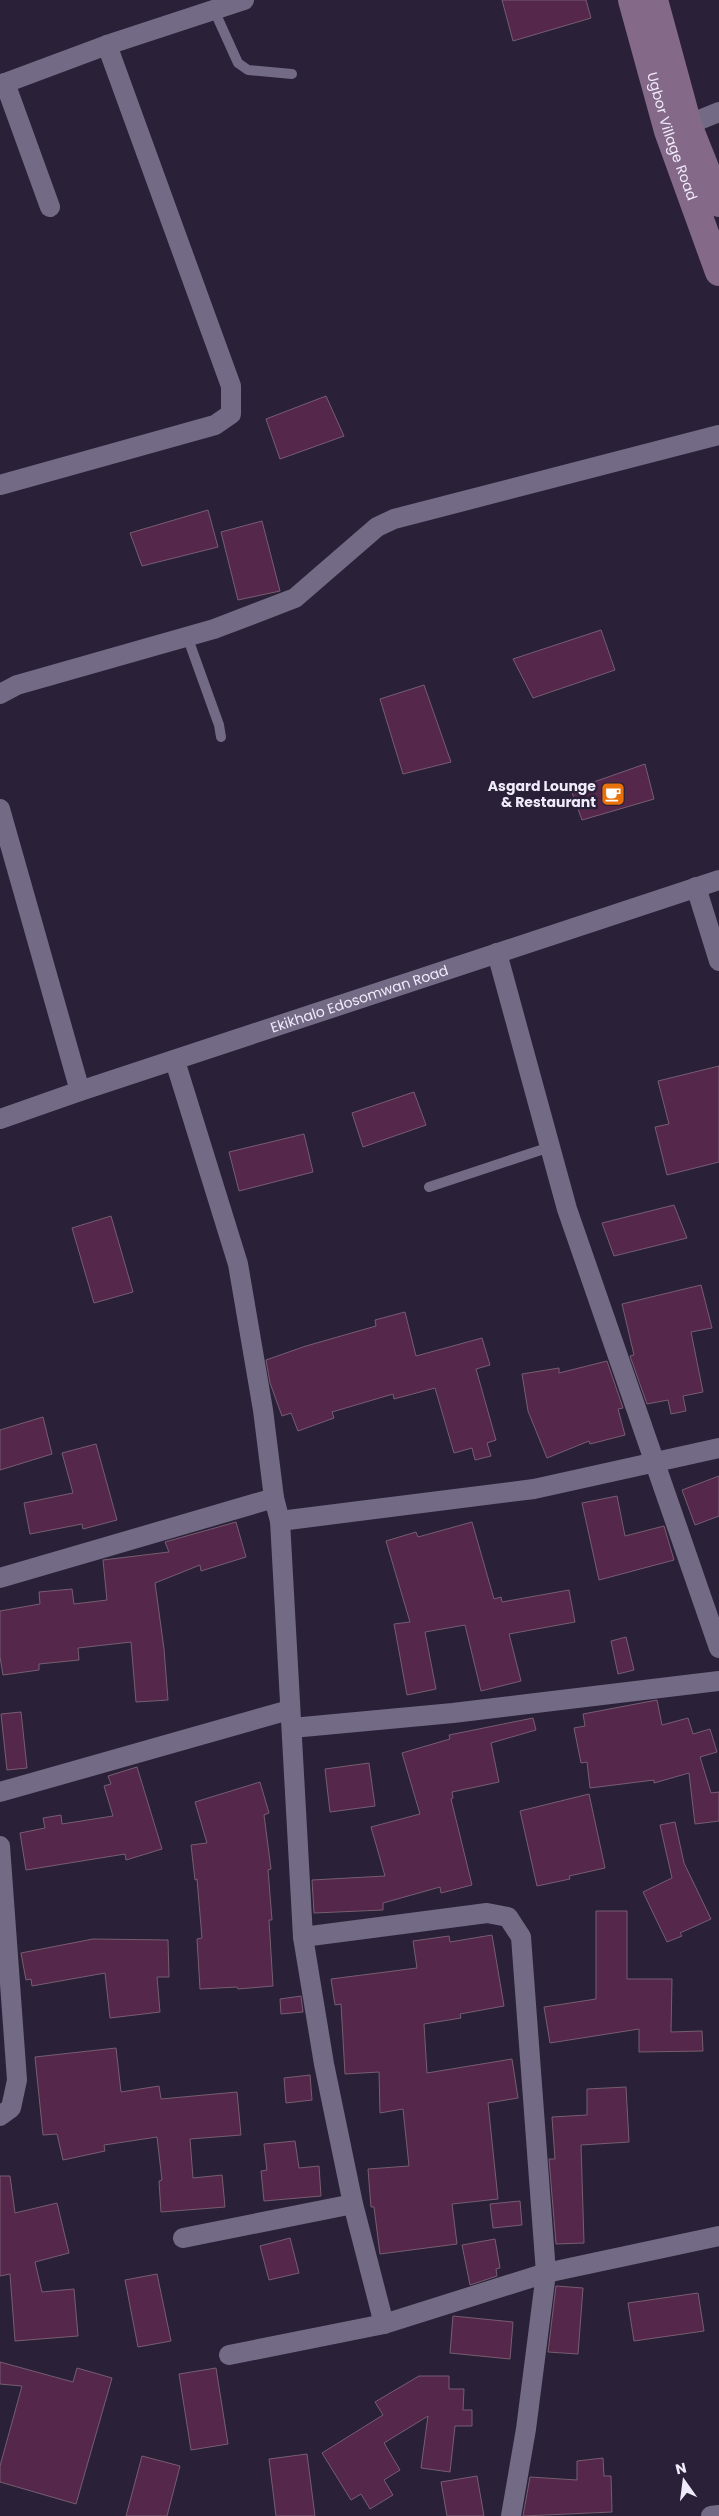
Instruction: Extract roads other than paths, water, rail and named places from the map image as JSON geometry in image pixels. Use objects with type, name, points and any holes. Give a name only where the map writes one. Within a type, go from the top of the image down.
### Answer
[{"type":"street","points":[[50,207],[2,84],[200,8],[244,0]]},
{"type":"street","name":"Ugbor Village Road","points":[[632,0],[678,128],[719,272]]},
{"type":"street","name":"Ugbor Village Road","points":[[654,0],[678,128],[719,203]]},
{"type":"street","points":[[0,485],[215,425],[231,414],[231,386],[107,45]]},
{"type":"street","points":[[678,128],[719,112]]},
{"type":"street","points":[[0,694],[17,686],[187,636],[295,598],[377,527],[394,519],[719,435]]},
{"type":"street","points":[[0,809],[80,1091]]},
{"type":"street","name":"Ekikhalo Edosomwan Road","points":[[0,1119],[719,880]]},
{"type":"street","points":[[696,887],[719,962]]},
{"type":"street","points":[[497,953],[567,1209],[719,1648]]},
{"type":"street","points":[[174,1061],[238,1264],[263,1410],[274,1498],[280,1520],[303,1937],[324,2064],[353,2204],[384,2324]]},
{"type":"street","points":[[280,1520],[534,1489],[719,1448]]},
{"type":"street","points":[[0,1578],[274,1498]]},
{"type":"street","points":[[0,1792],[291,1719],[453,1713],[719,1680]]},
{"type":"street","points":[[0,1846],[17,2080],[11,2108],[0,2116]]},
{"type":"street","points":[[303,1937],[487,1913],[508,1917],[521,1937],[546,2273],[526,2429],[510,2516]]},
{"type":"street","points":[[183,2238],[353,2204]]},
{"type":"street","points":[[230,2355],[384,2324],[546,2273],[719,2236]]},
{"type":"street","points":[[711,2516],[719,2515]]},
{"type":"lane","points":[[200,8],[238,63],[248,70],[292,74]]},
{"type":"lane","points":[[187,636],[199,675],[219,725],[221,737]]},
{"type":"lane","points":[[429,1187],[550,1148]]},
{"type":"place","name":"Asgard Lounge & Restaurant","points":[[613,794]]}]
